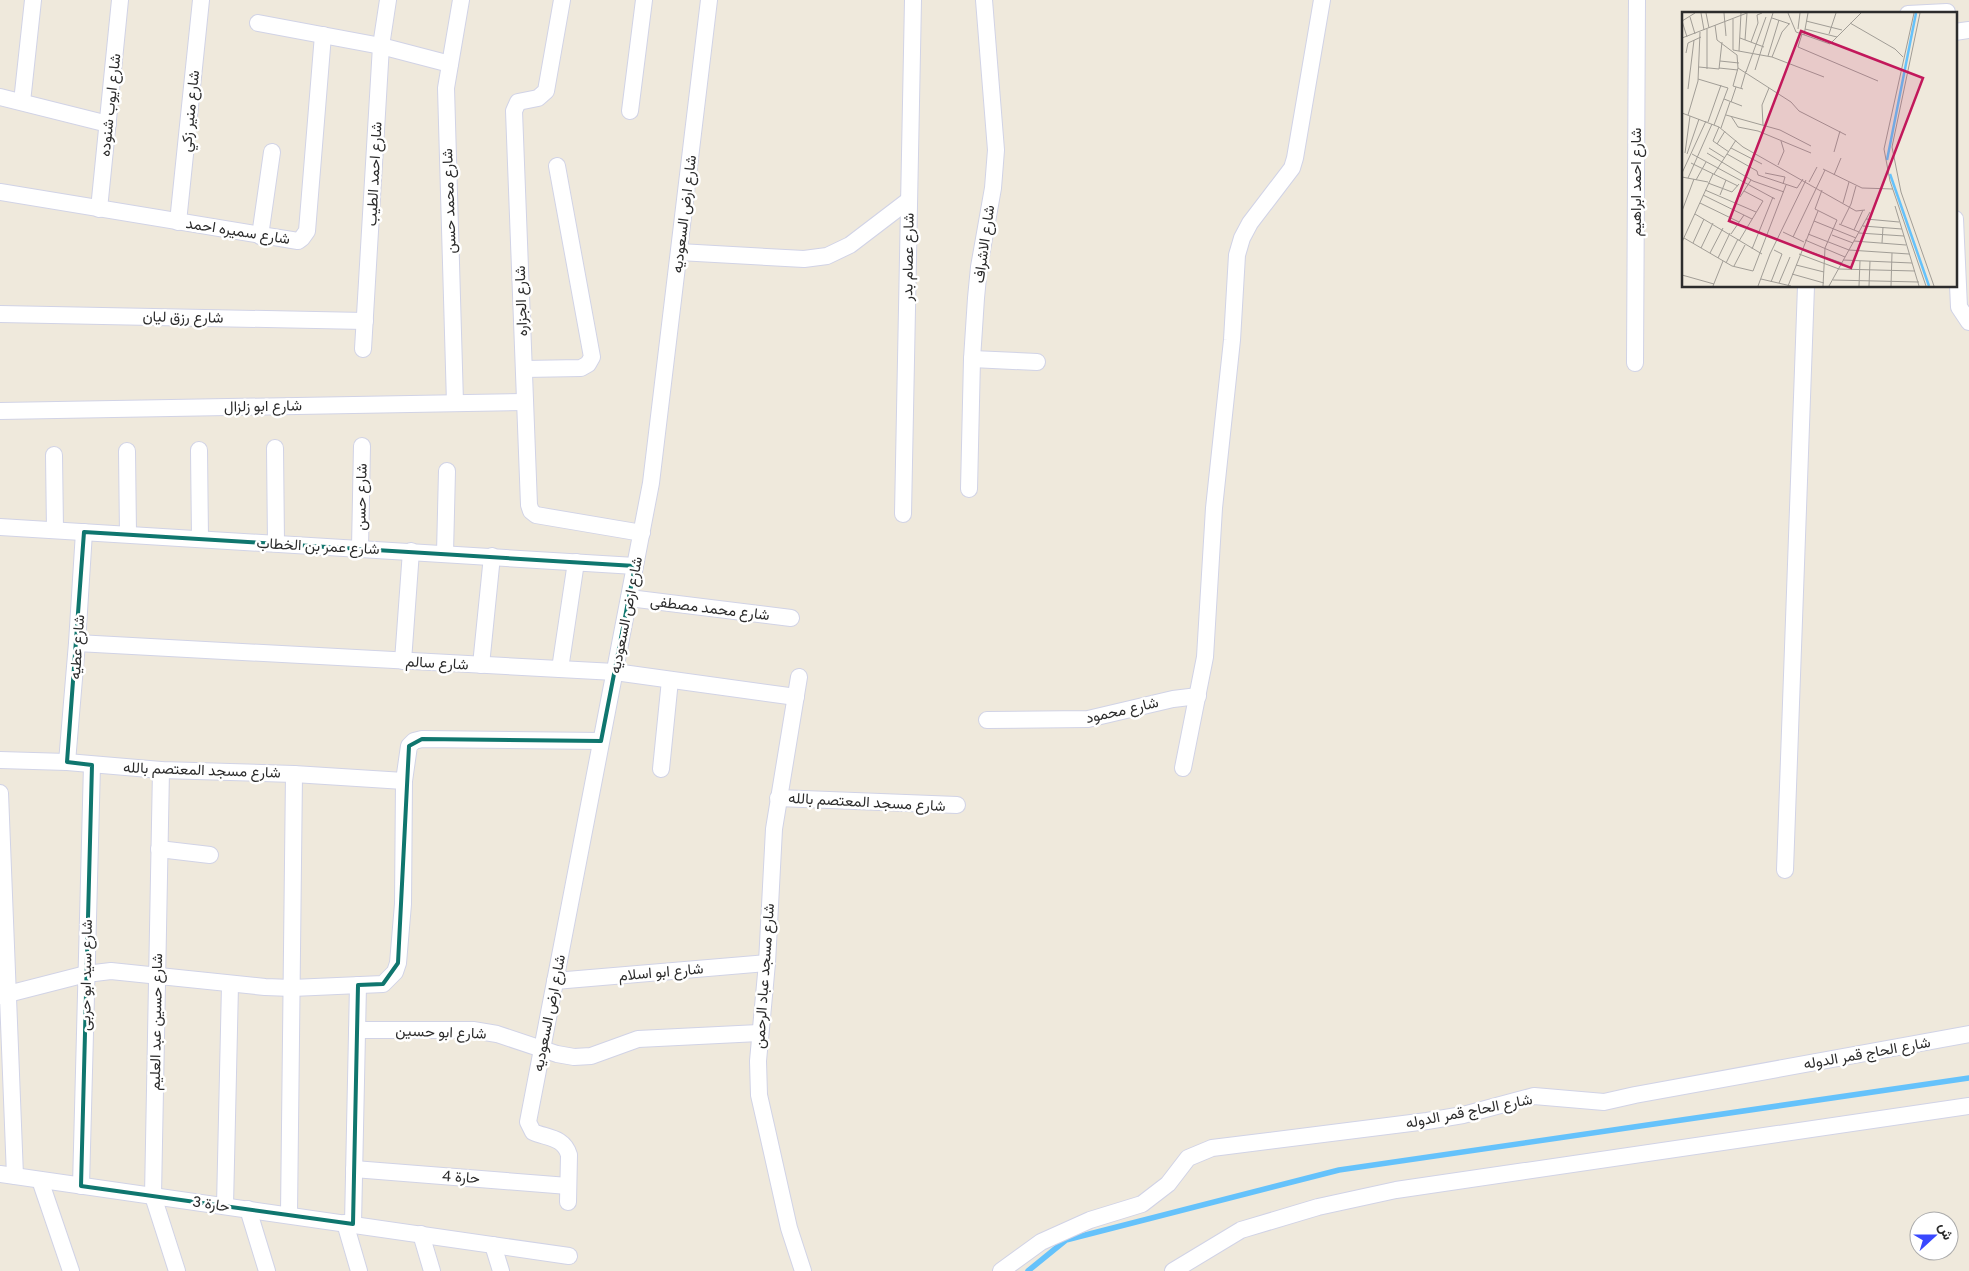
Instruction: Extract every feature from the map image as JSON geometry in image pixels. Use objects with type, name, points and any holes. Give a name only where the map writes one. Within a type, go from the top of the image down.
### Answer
[{"type":"street","points":[[22,102],[34,0]]},
{"type":"street","name":"شارع ايوب شنوده","points":[[99,209],[120,0]]},
{"type":"street","name":"شارع منير زكي","points":[[178,222],[201,0]]},
{"type":"street","name":"شارع احمد الطيب","points":[[364,349],[382,46],[388,0]]},
{"type":"street","name":"شارع محمد حسن","points":[[455,403],[446,88],[461,0]]},
{"type":"street","name":"شارع الجزاره","points":[[562,0],[546,91],[538,98],[520,100],[514,107],[529,505],[531,511],[539,515],[642,533]]},
{"type":"street","points":[[630,111],[644,0]]},
{"type":"street","name":"شارع ارض السعوديه","points":[[568,1194],[570,1155],[568,1149],[559,1140],[536,1133],[528,1126],[541,1048],[651,483],[709,0]]},
{"type":"street","name":"شارع عصام بدر","points":[[903,514],[913,0]]},
{"type":"street","name":"شارع الاشراف","points":[[969,489],[972,359],[979,267],[992,188],[996,150],[984,0]]},
{"type":"street","points":[[1183,768],[1205,657],[1214,508],[1232,340],[1237,254],[1242,238],[1250,223],[1292,168],[1322,0]]},
{"type":"street","name":"شارع احمد ابراهيم","points":[[1635,363],[1637,0]]},
{"type":"street","points":[[1924,12],[1947,9]]},
{"type":"street","points":[[258,23],[382,46],[450,64]]},
{"type":"street","points":[[1956,32],[1969,30]]},
{"type":"street","name":"شارع سميره احمد","points":[[0,192],[260,236],[293,241],[302,238],[307,231],[323,35]]},
{"type":"street","points":[[0,97],[108,124]]},
{"type":"street","points":[[260,236],[272,152]]},
{"type":"street","points":[[524,369],[581,368],[588,364],[592,357],[557,166]]},
{"type":"street","points":[[679,252],[804,259],[827,256],[850,245],[909,200]]},
{"type":"street","points":[[1956,241],[1959,306],[1969,322]]},
{"type":"street","points":[[1785,870],[1806,288]]},
{"type":"street","name":"شارع رزق ليان","points":[[0,314],[365,321]]},
{"type":"street","points":[[972,359],[1037,362]]},
{"type":"street","name":"شارع ابو زلزال","points":[[0,411],[525,402]]},
{"type":"street","name":"شارع حسن","points":[[360,548],[362,446]]},
{"type":"street","points":[[276,448],[276,543]]},
{"type":"street","points":[[199,450],[200,538]]},
{"type":"street","points":[[127,451],[128,534]]},
{"type":"street","points":[[54,455],[55,530]]},
{"type":"street","points":[[445,553],[447,471]]},
{"type":"street","name":"شارع عمر بن الخطاب","points":[[0,527],[635,566]]},
{"type":"street","name":"شارع عطيه","points":[[67,762],[78,643],[84,532]]},
{"type":"street","points":[[403,661],[411,551]]},
{"type":"street","points":[[481,665],[492,556]]},
{"type":"street","points":[[560,670],[576,562]]},
{"type":"street","name":"شارع محمد مصطفى","points":[[629,598],[791,618]]},
{"type":"street","name":"شارع سالم","points":[[78,643],[615,672],[796,697]]},
{"type":"street","name":"شارع مسجد عباد الرحمن","points":[[799,678],[778,798],[771,861],[767,963],[759,1033],[758,1061],[759,1095],[789,1228],[804,1271]]},
{"type":"street","points":[[661,769],[670,680]]},
{"type":"street","name":"شارع محمود","points":[[986,720],[1088,719],[1165,700],[1198,696]]},
{"type":"street","points":[[4,995],[86,974],[111,971],[230,985],[292,988],[383,984],[395,972],[398,963],[403,904],[404,781],[409,746],[414,741],[422,739],[602,741]]},
{"type":"street","name":"شارع مسجد المعتصم بالله","points":[[0,760],[67,762],[161,770],[294,774],[404,781]]},
{"type":"street","name":"شارع سيد ابو حربى","points":[[81,1186],[92,765]]},
{"type":"street","name":"شارع حسين عبد العليم","points":[[161,770],[153,1196],[177,1271]]},
{"type":"street","points":[[290,1215],[294,774]]},
{"type":"street","points":[[0,793],[8,1175]]},
{"type":"street","name":"شارع مسجد المعتصم بالله","points":[[778,798],[956,806]]},
{"type":"street","points":[[159,849],[210,855]]},
{"type":"street","name":"شارع ابو اسلام","points":[[555,981],[767,963]]},
{"type":"street","points":[[225,1206],[230,985]]},
{"type":"street","points":[[358,985],[354,1169],[349,1224],[359,1271]]},
{"type":"street","name":"شارع ابو حسين","points":[[357,1030],[473,1030],[497,1034],[557,1054],[574,1057],[590,1056],[638,1039],[759,1033]]},
{"type":"street","name":"شارع الحاج قمر الدوله","points":[[1001,1271],[1040,1242],[1090,1220],[1142,1204],[1168,1184],[1188,1158],[1212,1148],[1427,1121],[1534,1096],[1604,1102],[1969,1034]]},
{"type":"street","points":[[1173,1271],[1241,1230],[1318,1207],[1396,1190],[1969,1106]]},
{"type":"street","name":"حارة 4","points":[[354,1169],[568,1194]]},
{"type":"street","name":"حارة 3","points":[[8,1175],[569,1256]]},
{"type":"street","points":[[40,1180],[71,1271]]},
{"type":"street","points":[[248,1209],[267,1271]]},
{"type":"street","points":[[421,1234],[432,1271]]},
{"type":"street","points":[[493,1245],[501,1271]]},
{"type":"highlighted area","points":[[84,532],[635,566],[601,741],[422,739],[409,746],[398,963],[383,984],[358,985],[353,1224],[81,1186],[92,765],[67,762]]},
{"type":"waterway","points":[[1028,1271],[1066,1240],[1339,1170],[1969,1078]]}]
